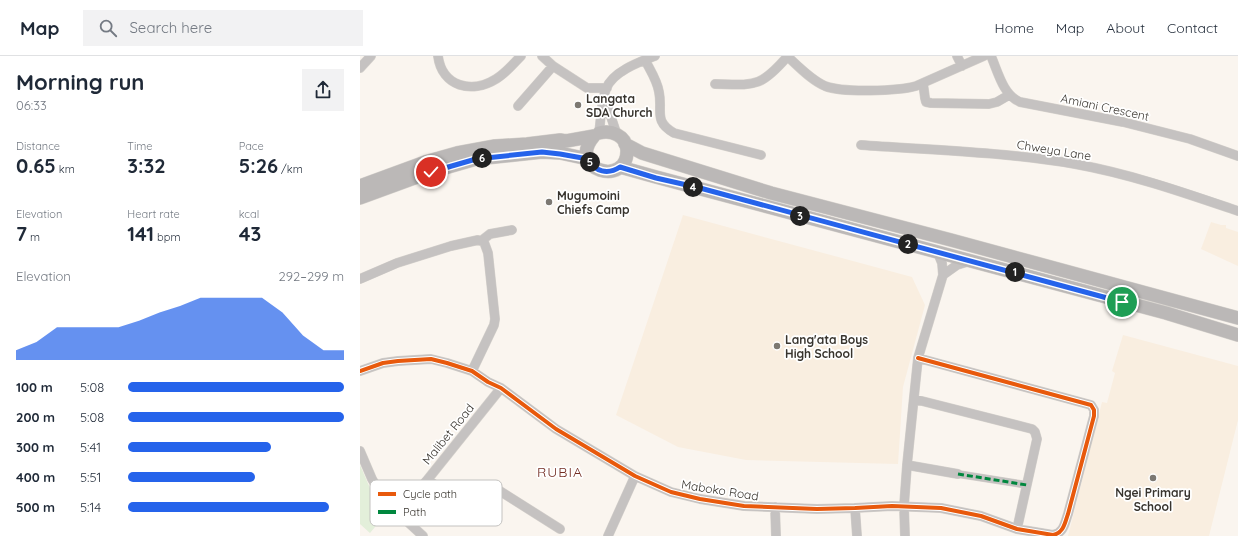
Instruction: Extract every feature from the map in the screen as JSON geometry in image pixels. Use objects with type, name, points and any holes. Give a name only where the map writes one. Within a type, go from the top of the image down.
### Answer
[{"type":"main road","points":[[360,186],[425,162],[457,153],[495,146],[560,140],[566,141],[611,132],[642,153],[771,193],[1238,318]]},
{"type":"main road","points":[[596,134],[587,146],[586,153],[591,165],[602,171],[614,170],[620,167],[624,162],[627,150],[621,139]]},
{"type":"main road","points":[[360,198],[431,172],[476,159],[542,152],[588,159]]},
{"type":"main road","points":[[620,167],[656,178],[1166,313],[1238,335]]},
{"type":"street","points":[[360,68],[371,56]]},
{"type":"street","points":[[438,56],[439,66],[445,76],[454,83],[464,87],[483,86],[497,79],[505,74],[521,56]]},
{"type":"street","points":[[542,56],[553,66],[587,88],[606,88]]},
{"type":"street","points":[[596,134],[606,88],[609,83],[626,69],[655,56]]},
{"type":"street","points":[[715,84],[751,84],[761,82],[774,72],[787,56],[817,81],[833,88],[891,90],[906,89],[984,56]]},
{"type":"street","points":[[957,56],[962,66]]},
{"type":"street","points":[[923,83],[926,102],[989,104],[997,102],[1010,95],[1001,80],[991,56]]},
{"type":"street","points":[[645,60],[660,93],[660,117],[666,128],[674,133],[761,155]]},
{"type":"street","points":[[518,106],[553,66]]},
{"type":"street","name":"Amiani Crescent","points":[[1010,95],[1020,102],[1123,122],[1190,139],[1238,156]]},
{"type":"street","points":[[604,98],[621,139]]},
{"type":"street","name":"Chweya Lane","points":[[861,145],[1028,157],[1076,165],[1146,181],[1187,193],[1238,211]]},
{"type":"street","points":[[481,241],[490,234],[512,230]]},
{"type":"street","points":[[360,279],[397,263],[451,246],[478,240],[484,242],[488,253],[495,319],[494,325],[472,371]]},
{"type":"street","points":[[905,536],[904,506],[918,358],[943,275],[942,263],[937,252]]},
{"type":"street","points":[[943,275],[957,265],[971,261]]},
{"type":"street","name":"Maboko Road","points":[[360,371],[398,361],[430,359],[472,371],[488,382],[501,388],[556,429],[635,476],[671,492],[700,499],[744,506],[854,508],[904,506],[941,508],[982,516],[1017,529],[1053,535],[1061,532],[1068,514],[1094,413],[1091,405],[918,358]]},
{"type":"street","name":"Malibet Road","points":[[428,479],[501,388]]},
{"type":"street","points":[[914,399],[1032,429],[1035,432],[1037,439],[1017,529]]},
{"type":"street","points":[[360,451],[373,480]]},
{"type":"street","points":[[907,465],[1027,485]]},
{"type":"street","points":[[608,536],[635,476]]},
{"type":"street","points":[[502,492],[560,529]]},
{"type":"street","points":[[775,507],[776,536]]},
{"type":"street","points":[[854,508],[857,536]]},
{"type":"street","points":[[412,526],[423,536]]},
{"type":"shaded area","name":"Lang'ata Boys High School","points":[[683,215],[912,277],[925,305],[903,387],[898,464],[746,460],[678,447],[616,415]]},
{"type":"shaded area","points":[[1211,222],[1226,225],[1226,228],[1238,232],[1238,266],[1201,249]]},
{"type":"shaded area","name":"Ngei Primary School","points":[[1123,335],[1238,366],[1238,420],[1209,536],[1068,536],[1102,402],[1107,403],[1115,373],[1112,371]]},
{"type":"green space","points":[[360,465],[370,488],[370,526],[376,526],[370,533],[360,524]]},
{"type":"marked path","points":[[958,474],[1027,485]]},
{"type":"cycle path","points":[[360,371],[383,363],[431,359],[472,371],[488,382],[501,388],[556,429],[635,476],[671,492],[700,499],[744,506],[817,509],[892,506],[941,508],[981,516],[1017,529],[1053,535],[1060,532],[1064,527],[1068,514],[1094,416],[1094,410],[1091,405],[918,358]]},
{"type":"place","name":"Langata SDA Church","points":[[578,105]]},
{"type":"place","name":"Mugumoini Chiefs Camp","points":[[549,202]]},
{"type":"place","name":"Lang'ata Boys High School","points":[[777,346]]},
{"type":"place","name":"Ngei Primary School","points":[[1153,478]]},
{"type":"district","name":"RUBIA","points":[[560,472]]},
{"type":"route","points":[[431,172],[476,159],[542,152],[588,159],[591,165],[602,171],[608,172],[620,167],[656,178],[700,188],[1122,302]]}]
